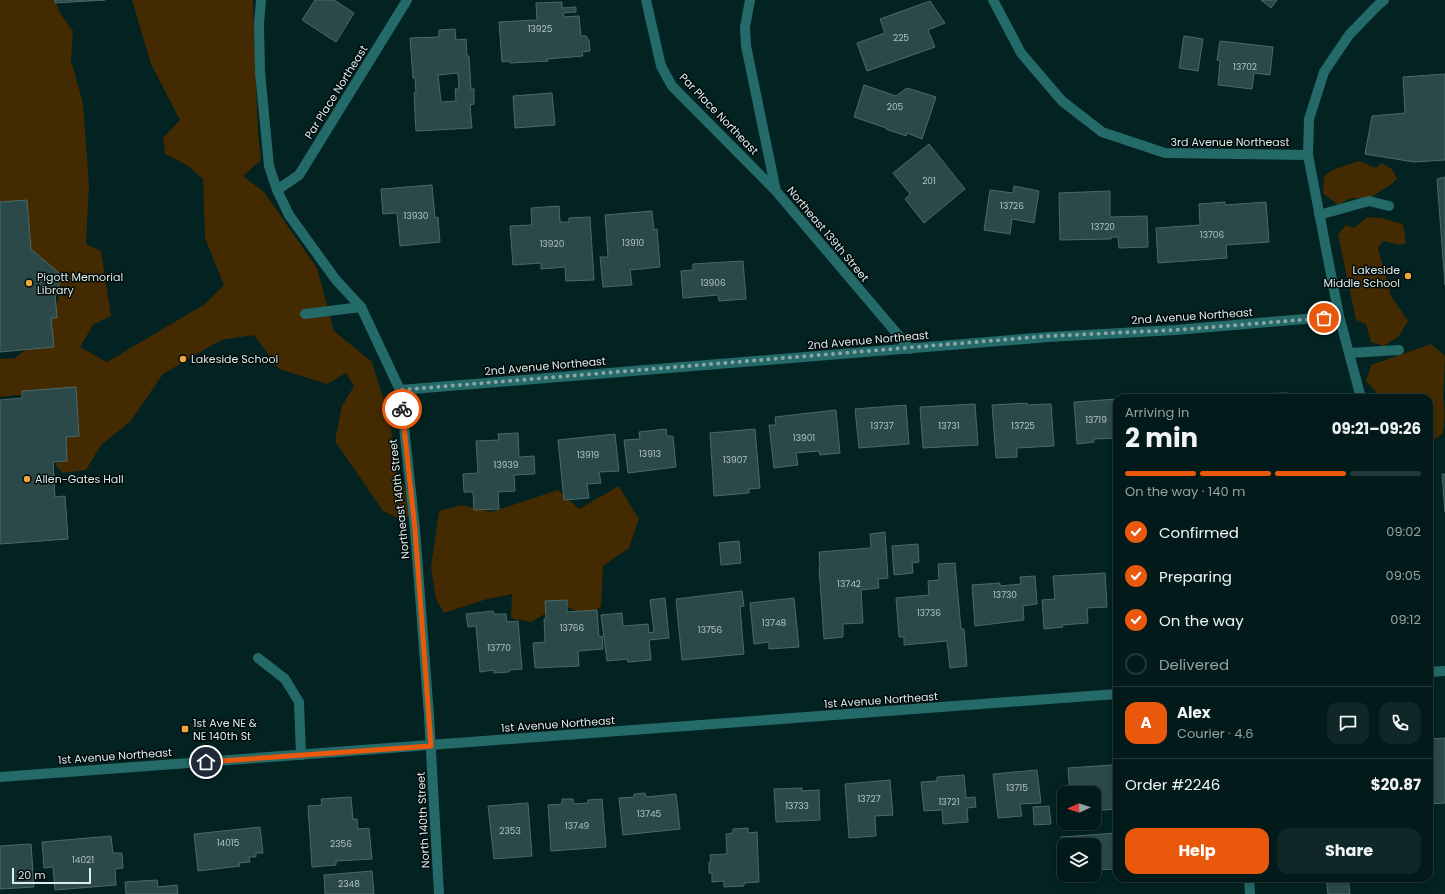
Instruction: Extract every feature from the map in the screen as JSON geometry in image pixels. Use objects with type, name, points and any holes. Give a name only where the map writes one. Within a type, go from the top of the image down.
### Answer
[{"type":"street","name":"Northeast 140th Street","points":[[261,0],[259,24],[260,72],[269,166],[277,190],[289,215],[336,280],[361,307],[400,390],[415,529],[431,746]]},
{"type":"street","name":"Par Place Northeast","points":[[277,190],[299,175],[407,0]]},
{"type":"street","name":"Par Place Northeast","points":[[646,0],[661,66],[672,86],[776,190]]},
{"type":"street","name":"Northeast 139th Street","points":[[750,0],[745,26],[746,46],[776,190],[910,348]]},
{"type":"street","name":"3rd Avenue Northeast","points":[[993,0],[1021,53],[1062,102],[1102,132],[1165,154],[1308,155]]},
{"type":"street","points":[[1360,394],[1339,316],[1319,215],[1308,155],[1309,119],[1324,72],[1349,35],[1384,0]]},
{"type":"street","points":[[1319,215],[1369,201],[1389,206]]},
{"type":"street","points":[[305,314],[361,307]]},
{"type":"street","name":"2nd Avenue Northeast","points":[[400,390],[1048,336],[1176,330],[1339,316]]},
{"type":"street","points":[[1349,353],[1399,350]]},
{"type":"street","points":[[258,658],[285,679],[299,702],[301,755]]},
{"type":"street","points":[[1433,672],[1445,671]]},
{"type":"street","name":"1st Avenue Northeast","points":[[0,777],[1113,694]]},
{"type":"street","name":"North 140th Street","points":[[431,746],[439,894]]},
{"type":"street","points":[[1249,882],[1250,894]]},
{"type":"shaded area","points":[[0,0],[55,0],[60,13],[73,31],[71,61],[83,103],[89,185],[86,244],[101,251],[111,316],[93,325],[80,347],[107,362],[205,304],[224,285],[205,238],[203,179],[187,165],[165,154],[163,138],[180,120],[151,64],[132,0],[253,0],[258,132],[261,160],[243,176],[264,192],[317,268],[334,331],[372,362],[391,423],[394,467],[405,488],[409,516],[400,519],[383,511],[335,441],[342,406],[354,386],[346,373],[327,384],[279,369],[254,335],[221,340],[163,374],[130,422],[101,445],[86,470],[63,473],[56,466],[58,457],[35,395],[0,397],[0,359],[15,358],[43,336],[59,298],[50,274],[0,249]]},
{"type":"shaded area","points":[[1359,161],[1376,168],[1381,163],[1392,169],[1397,179],[1389,186],[1368,199],[1351,198],[1338,205],[1323,193],[1324,176],[1332,170]]},
{"type":"shaded area","points":[[1367,217],[1381,218],[1403,224],[1406,243],[1400,245],[1383,241],[1378,248],[1391,296],[1408,321],[1399,336],[1384,346],[1371,342],[1366,324],[1356,320],[1338,235],[1346,225],[1354,228]]},
{"type":"shaded area","points":[[1431,344],[1445,356],[1443,398],[1444,427],[1442,434],[1433,440],[1433,394],[1376,394],[1366,381],[1371,365]]},
{"type":"shaded area","points":[[619,486],[639,519],[629,548],[603,566],[601,606],[588,617],[562,604],[531,622],[511,618],[512,594],[487,599],[444,613],[436,599],[431,567],[439,511],[461,505],[491,512],[558,490],[579,509]]},
{"type":"building","points":[[55,0],[105,0],[55,3]]},
{"type":"building","points":[[315,0],[334,0],[354,13],[336,42],[302,20]]},
{"type":"building","points":[[1261,0],[1277,0],[1271,8]]},
{"type":"building","points":[[930,1],[945,23],[928,30],[935,47],[867,71],[857,43],[885,33],[880,19]]},
{"type":"building","points":[[562,2],[562,8],[576,7],[576,12],[563,13],[564,17],[579,16],[581,36],[586,36],[589,40],[590,51],[582,52],[583,56],[547,59],[548,61],[502,62],[499,22],[537,20],[536,3]]},
{"type":"building","points":[[455,29],[456,40],[466,39],[467,56],[469,56],[471,89],[474,89],[474,104],[470,105],[472,128],[416,131],[414,93],[416,93],[415,78],[413,78],[410,38],[439,37],[439,30]],"holes":[[[458,73],[459,89],[455,89],[456,101],[441,102],[438,75]]]},
{"type":"building","points":[[1184,36],[1203,39],[1198,71],[1179,68]]},
{"type":"building","points":[[1220,41],[1273,47],[1270,75],[1254,73],[1252,89],[1218,85],[1220,61],[1217,60]]},
{"type":"building","points":[[1445,74],[1445,160],[1414,162],[1365,154],[1372,116],[1405,113],[1403,77]]},
{"type":"building","points":[[864,85],[896,96],[907,88],[936,97],[922,139],[907,133],[906,136],[854,117]]},
{"type":"building","points":[[552,93],[555,125],[515,128],[513,96]]},
{"type":"building","points":[[929,144],[965,189],[924,223],[905,199],[910,194],[893,173]]},
{"type":"building","points":[[1445,177],[1445,285],[1437,179]]},
{"type":"building","points":[[432,185],[435,218],[438,217],[440,242],[400,246],[397,213],[383,214],[381,189]]},
{"type":"building","points":[[1014,186],[1039,191],[1034,223],[1012,219],[1010,234],[984,230],[990,190],[1013,193]]},
{"type":"building","points":[[1110,191],[1110,217],[1147,216],[1148,247],[1119,248],[1118,237],[1111,237],[1111,239],[1060,240],[1059,193]]},
{"type":"building","name":"Pigott Memorial Library","points":[[27,200],[31,249],[58,272],[60,294],[55,294],[57,318],[51,318],[54,347],[0,352],[0,202]]},
{"type":"building","points":[[1225,202],[1225,205],[1266,202],[1269,242],[1226,245],[1227,258],[1158,263],[1156,228],[1200,225],[1199,204]]},
{"type":"building","points":[[559,206],[560,222],[569,222],[569,218],[590,217],[594,280],[566,281],[565,267],[541,269],[541,263],[513,265],[510,226],[532,225],[531,208]]},
{"type":"building","points":[[652,211],[654,230],[657,229],[660,267],[630,270],[632,285],[603,287],[600,257],[608,257],[605,215]]},
{"type":"building","points":[[743,261],[746,299],[719,301],[718,295],[683,298],[681,271],[693,270],[693,264]]},
{"type":"building","name":"Allen-Gates Hall","points":[[76,387],[79,436],[66,437],[67,461],[53,462],[55,497],[65,496],[68,539],[0,544],[0,400],[22,398],[22,391]]},
{"type":"building","points":[[1288,393],[1288,394],[1251,394]]},
{"type":"building","points":[[1113,399],[1113,438],[1094,439],[1094,442],[1077,444],[1074,402]]},
{"type":"building","points":[[1027,403],[1027,405],[1051,404],[1054,446],[1017,448],[1017,457],[996,458],[992,405]]},
{"type":"building","points":[[975,404],[978,445],[923,448],[920,407]]},
{"type":"building","points":[[906,405],[909,444],[859,448],[855,409]]},
{"type":"building","points":[[836,410],[840,453],[820,455],[819,451],[796,453],[798,465],[774,468],[769,425],[776,425],[775,417]]},
{"type":"building","points":[[666,429],[667,436],[673,436],[676,467],[628,473],[624,440],[640,439],[639,432]]},
{"type":"building","points":[[755,429],[760,488],[749,489],[749,493],[714,496],[710,433]]},
{"type":"building","points":[[518,433],[519,457],[534,456],[535,474],[514,475],[515,491],[498,492],[499,509],[474,510],[473,492],[464,492],[463,474],[478,473],[476,441],[499,440],[498,434]]},
{"type":"building","points":[[615,434],[619,471],[599,472],[601,483],[587,484],[589,498],[564,500],[558,440]]},
{"type":"building","points":[[1442,474],[1445,474],[1445,512]]},
{"type":"building","points":[[885,532],[888,578],[878,579],[879,588],[861,590],[863,623],[843,624],[843,637],[824,639],[819,552],[871,548],[870,534]]},
{"type":"building","points":[[739,541],[741,563],[721,565],[719,543]]},
{"type":"building","points":[[918,544],[919,562],[912,563],[913,573],[894,575],[892,546]]},
{"type":"building","points":[[955,563],[961,629],[964,629],[967,666],[950,668],[947,641],[904,645],[904,637],[899,637],[896,598],[929,595],[928,581],[939,580],[938,564]]},
{"type":"building","points":[[1105,573],[1107,607],[1087,608],[1088,623],[1062,625],[1063,627],[1044,629],[1042,600],[1055,599],[1053,576]]},
{"type":"building","points":[[1035,576],[1037,604],[1023,606],[1024,620],[975,626],[972,585],[1000,583],[1000,586],[1021,584],[1020,577]]},
{"type":"building","points":[[742,591],[744,606],[740,607],[744,654],[682,660],[676,599]]},
{"type":"building","points":[[665,598],[669,638],[649,640],[651,660],[628,662],[627,659],[607,661],[601,615],[622,613],[623,626],[648,624],[649,633],[654,632],[650,600]]},
{"type":"building","points":[[794,598],[799,647],[769,649],[769,642],[754,644],[750,603]]},
{"type":"building","points":[[567,600],[567,612],[597,610],[599,637],[602,636],[603,649],[578,651],[579,666],[535,668],[533,643],[545,642],[545,601]]},
{"type":"building","points":[[493,611],[494,614],[506,614],[507,622],[518,621],[522,669],[509,670],[509,672],[494,673],[494,670],[480,672],[476,626],[468,627],[466,614]]},
{"type":"building","points":[[1445,738],[1445,803],[1433,804],[1433,739]]},
{"type":"building","points":[[1112,765],[1113,809],[1101,810],[1101,786],[1069,786],[1068,768]]},
{"type":"building","points":[[1037,770],[1041,803],[1020,804],[1022,816],[998,818],[993,774]]},
{"type":"building","points":[[964,775],[966,798],[975,797],[976,807],[967,808],[968,822],[943,824],[942,810],[924,811],[921,782],[937,781],[937,777]]},
{"type":"building","points":[[890,780],[893,815],[875,816],[876,836],[849,838],[845,784]]},
{"type":"building","points":[[802,788],[802,791],[819,790],[820,820],[776,822],[774,789]]},
{"type":"building","points":[[645,793],[646,797],[676,794],[680,829],[623,835],[619,798],[634,797],[634,794]]},
{"type":"building","points":[[351,797],[353,819],[357,819],[358,829],[369,828],[372,859],[336,861],[336,865],[312,867],[308,806],[322,805],[321,799]]},
{"type":"building","points":[[562,799],[573,799],[574,804],[588,803],[588,800],[602,799],[606,847],[551,851],[548,805],[562,804]]},
{"type":"building","points":[[528,803],[532,856],[494,859],[488,806]]},
{"type":"building","points":[[1049,806],[1051,824],[1034,825],[1033,807]]},
{"type":"building","points":[[260,827],[263,853],[256,853],[256,857],[249,857],[250,862],[239,863],[240,866],[198,871],[194,834]]},
{"type":"building","points":[[748,828],[748,833],[757,832],[759,882],[744,883],[744,886],[724,887],[724,881],[712,882],[712,873],[709,873],[709,862],[711,862],[710,855],[727,854],[726,834],[733,833],[733,829]]},
{"type":"building","points":[[1113,833],[1113,869],[1101,870],[1101,838],[1061,838]]},
{"type":"building","points":[[111,836],[113,853],[122,853],[123,868],[115,869],[116,885],[55,890],[53,867],[44,868],[42,842]]},
{"type":"building","points":[[31,844],[34,887],[0,889],[0,846]]},
{"type":"building","points":[[372,871],[374,894],[325,894],[324,875]]},
{"type":"building","points":[[157,880],[158,887],[177,885],[178,894],[126,894],[125,882]]},
{"type":"building","points":[[1326,882],[1348,882],[1350,894],[1328,894]]},
{"type":"way so far","points":[[402,409],[400,390],[895,350],[1048,336],[1176,330],[1324,318]]},
{"type":"place","name":"Lakeside Middle School","points":[[1408,276]]},
{"type":"place","name":"Pigott Memorial Library","points":[[29,283]]},
{"type":"place","name":"Lakeside School","points":[[183,359]]},
{"type":"place","name":"Allen-Gates Hall","points":[[27,479]]},
{"type":"place","name":"1st Ave NE & NE 140th St","points":[[185,729]]},
{"type":"route","points":[[206,762],[431,746],[415,529],[402,409]]}]
